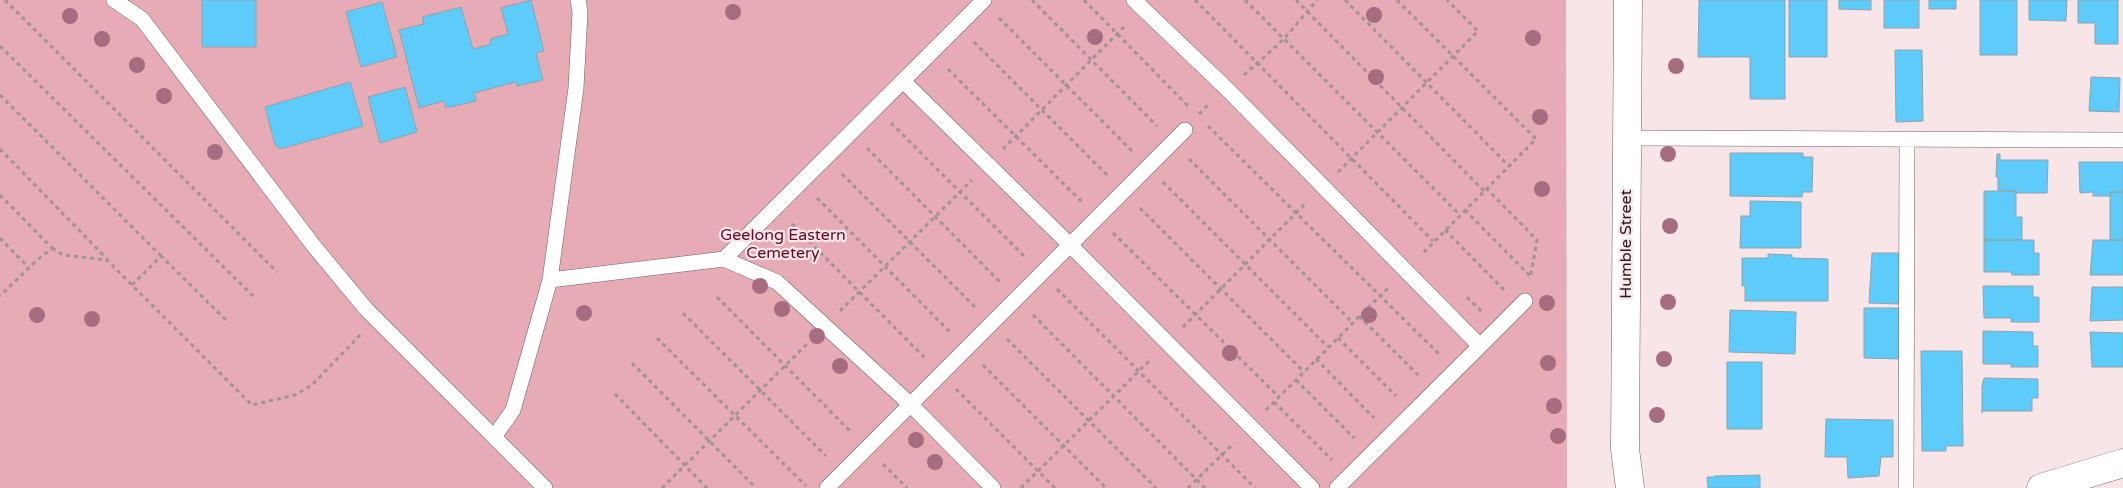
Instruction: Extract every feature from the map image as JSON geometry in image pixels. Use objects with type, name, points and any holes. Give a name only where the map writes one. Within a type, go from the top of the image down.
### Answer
[{"type":"street","name":"Humble Street","points":[[1628,0],[1625,449],[1630,488]]},
{"type":"street","points":[[2041,488],[2123,463]]},
{"type":"lane","points":[[114,0],[142,19],[313,245],[376,319],[545,488]]},
{"type":"lane","points":[[494,437],[513,410],[550,280],[576,88],[580,12],[578,0]]},
{"type":"lane","points":[[724,259],[984,0]]},
{"type":"lane","points":[[1139,4],[1227,90],[1480,346]]},
{"type":"lane","points":[[904,81],[1312,488]]},
{"type":"lane","points":[[827,488],[1185,130]]},
{"type":"lane","points":[[1627,138],[2123,140]]},
{"type":"lane","points":[[1906,488],[1907,139]]},
{"type":"lane","points":[[550,280],[724,259],[777,282],[911,405],[992,488]]},
{"type":"lane","points":[[1337,488],[1523,304]]},
{"type":"path","points":[[5,0],[277,272]]},
{"type":"path","points":[[1032,0],[1353,323]]},
{"type":"path","points":[[1084,0],[1296,214],[1456,370]]},
{"type":"path","points":[[1195,0],[1434,242]]},
{"type":"path","points":[[1245,0],[1460,215]]},
{"type":"path","points":[[1296,0],[1402,108],[1537,240],[1523,304],[1445,230]]},
{"type":"path","points":[[1185,130],[1198,116],[1284,39],[1317,0]]},
{"type":"path","points":[[1345,0],[1509,166]]},
{"type":"path","points":[[1021,488],[1478,31],[1447,0]]},
{"type":"path","points":[[662,488],[1118,34],[1139,4]]},
{"type":"path","points":[[0,46],[254,296]]},
{"type":"path","points":[[0,95],[228,322]]},
{"type":"path","points":[[876,108],[1255,488]]},
{"type":"path","points":[[0,149],[107,260],[252,405],[295,395],[312,385],[376,319]]},
{"type":"path","points":[[0,195],[52,248],[63,255],[107,260]]},
{"type":"path","points":[[776,208],[1055,488]]},
{"type":"path","points":[[1465,210],[1530,276]]},
{"type":"path","points":[[0,238],[29,268]]},
{"type":"path","points":[[0,296],[52,248]]},
{"type":"path","points":[[132,285],[161,256]]},
{"type":"path","points":[[717,297],[907,488]]},
{"type":"path","points":[[684,313],[843,473]]},
{"type":"path","points":[[1359,316],[1434,392]]},
{"type":"path","points":[[657,338],[807,488]]},
{"type":"path","points":[[1338,338],[1413,413]]},
{"type":"path","points":[[1316,359],[1390,435]]},
{"type":"path","points":[[632,363],[756,488]]},
{"type":"path","points":[[1296,380],[1370,455]]},
{"type":"path","points":[[615,394],[707,488]]},
{"type":"path","points":[[1274,402],[1349,476]]},
{"type":"green space","name":"Geelong Eastern Cemetery","points":[[0,0],[1566,0],[1567,488],[0,488]]},
{"type":"building","points":[[202,0],[256,0],[256,47],[202,47]]},
{"type":"building","points":[[531,0],[544,51],[536,53],[543,80],[517,86],[516,82],[474,93],[476,101],[446,108],[444,101],[419,108],[399,30],[424,24],[422,17],[461,7],[473,49],[491,44],[490,39],[508,34],[501,8]]},
{"type":"building","points":[[1699,0],[1785,0],[1785,99],[1750,99],[1750,57],[1698,57]]},
{"type":"building","points":[[1789,0],[1827,0],[1827,57],[1789,57]]},
{"type":"building","points":[[1839,0],[1871,0],[1871,10],[1839,9]]},
{"type":"building","points":[[1884,0],[1919,0],[1919,28],[1884,28]]},
{"type":"building","points":[[1929,0],[1956,0],[1956,9],[1929,9]]},
{"type":"building","points":[[1980,0],[2017,0],[2017,55],[1980,55]]},
{"type":"building","points":[[2029,0],[2067,0],[2066,21],[2029,20]]},
{"type":"building","points":[[2078,0],[2118,0],[2118,44],[2095,44],[2095,23],[2078,23]]},
{"type":"building","points":[[382,2],[397,57],[361,67],[346,12]]},
{"type":"building","points":[[1895,50],[1922,50],[1923,121],[1896,122]]},
{"type":"building","points":[[2091,77],[2120,78],[2119,112],[2089,111]]},
{"type":"building","points":[[350,82],[363,126],[280,149],[275,145],[265,107]]},
{"type":"building","points":[[405,87],[417,132],[380,143],[368,97]]},
{"type":"building","points":[[1730,153],[1803,153],[1803,157],[1813,157],[1812,192],[1803,192],[1802,197],[1730,196]]},
{"type":"building","points":[[1997,154],[2000,154],[2000,160],[2048,160],[2047,193],[2016,193],[2016,191],[1998,190],[1998,177],[1996,177]]},
{"type":"building","points":[[2079,162],[2123,162],[2123,192],[2110,192],[2110,196],[2093,196],[2093,192],[2080,193]]},
{"type":"building","points":[[1984,191],[2016,191],[2016,217],[2022,217],[2022,240],[1984,240]]},
{"type":"building","points":[[2110,192],[2123,192],[2123,240],[2110,240]]},
{"type":"building","points":[[1750,201],[1801,202],[1801,248],[1740,248],[1741,216],[1750,216]]},
{"type":"building","points":[[1984,240],[2034,240],[2034,253],[2039,253],[2039,275],[1984,272]]},
{"type":"building","points":[[2093,240],[2123,240],[2123,275],[2090,275]]},
{"type":"building","points":[[1872,253],[1901,253],[1899,304],[1869,303]]},
{"type":"building","points":[[1768,254],[1792,255],[1792,258],[1828,259],[1828,301],[1745,301],[1745,286],[1742,286],[1742,258],[1768,258]]},
{"type":"building","points":[[1983,286],[2033,286],[2033,297],[2039,297],[2039,322],[2011,322],[2011,318],[1984,318]]},
{"type":"building","points":[[2092,287],[2123,287],[2123,320],[2090,321]]},
{"type":"building","points":[[1864,308],[1901,308],[1901,359],[1864,358]]},
{"type":"building","points":[[1730,310],[1796,312],[1795,354],[1729,352]]},
{"type":"building","points":[[1983,331],[2033,332],[2033,346],[2038,346],[2038,367],[2011,367],[2011,364],[1983,364]]},
{"type":"building","points":[[2090,332],[2123,333],[2123,367],[2092,367]]},
{"type":"building","points":[[1921,351],[1962,351],[1963,446],[1946,446],[1946,451],[1922,451]]},
{"type":"building","points":[[1727,362],[1762,362],[1762,429],[1727,429]]},
{"type":"building","points":[[1984,378],[2038,379],[2038,398],[2032,398],[2032,411],[1982,411],[1982,386]]},
{"type":"building","points":[[1826,419],[1893,420],[1893,457],[1881,457],[1879,476],[1848,478],[1847,457],[1825,457]]},
{"type":"building","points":[[1760,475],[1760,488],[1708,488],[1707,477]]}]
